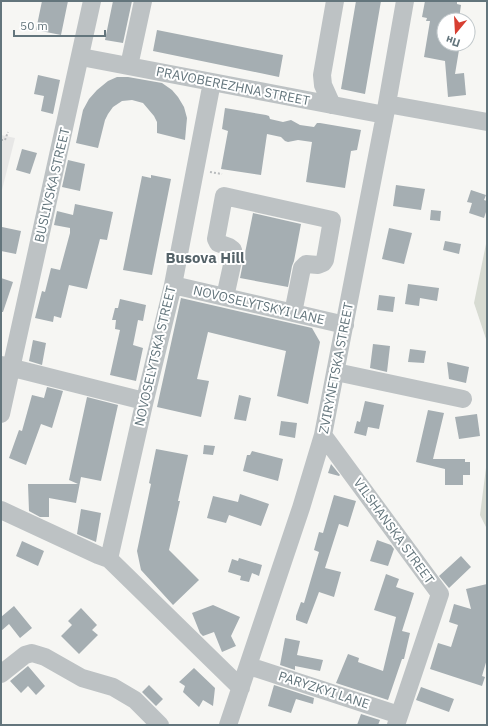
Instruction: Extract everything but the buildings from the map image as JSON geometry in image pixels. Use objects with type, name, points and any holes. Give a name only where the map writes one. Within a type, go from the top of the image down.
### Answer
[{"type":"street","name":"BUSLIVSKA STREET","points":[[1,414],[6,367],[81,57],[92,1]]},
{"type":"street","points":[[129,66],[143,1]]},
{"type":"street","points":[[332,105],[324,85],[322,75],[335,1]]},
{"type":"street","name":"ZVIRYNETSKA STREET","points":[[228,725],[249,666],[323,435],[386,110],[405,1]]},
{"type":"street","name":"PRAVOBEREZHNA STREET","points":[[81,57],[332,105],[487,122]]},
{"type":"street","name":"NOVOSELYTSKA STREET","points":[[109,559],[144,401],[173,285],[212,82]]},
{"type":"street","points":[[225,297],[234,256],[233,250],[218,243],[216,239],[224,196],[332,220],[325,260],[323,263],[318,265],[306,264],[302,268],[293,312]]},
{"type":"street","name":"NOVOSELYTSKYI LANE","points":[[173,285],[345,325]]},
{"type":"street","points":[[6,367],[144,401]]},
{"type":"street","points":[[336,372],[463,399]]},
{"type":"street","name":"VILSHANSKA STREET","points":[[323,435],[440,594],[397,720]]},
{"type":"street","points":[[1,510],[109,559],[241,688]]},
{"type":"street","points":[[1,674],[25,654],[32,653],[44,657],[82,678],[113,687],[135,700],[160,725]]},
{"type":"street","name":"PARYZKYI LANE","points":[[249,666],[397,720]]},
{"type":"path","points":[[1,140],[5,140],[8,132]]},
{"type":"shaded area","points":[[1,135],[15,138],[1,194]]},
{"type":"shaded area","points":[[487,239],[487,342],[474,303]]},
{"type":"shaded area","points":[[487,460],[487,529],[480,515]]},
{"type":"district","name":"Busova Hill","points":[[205,257]]}]
